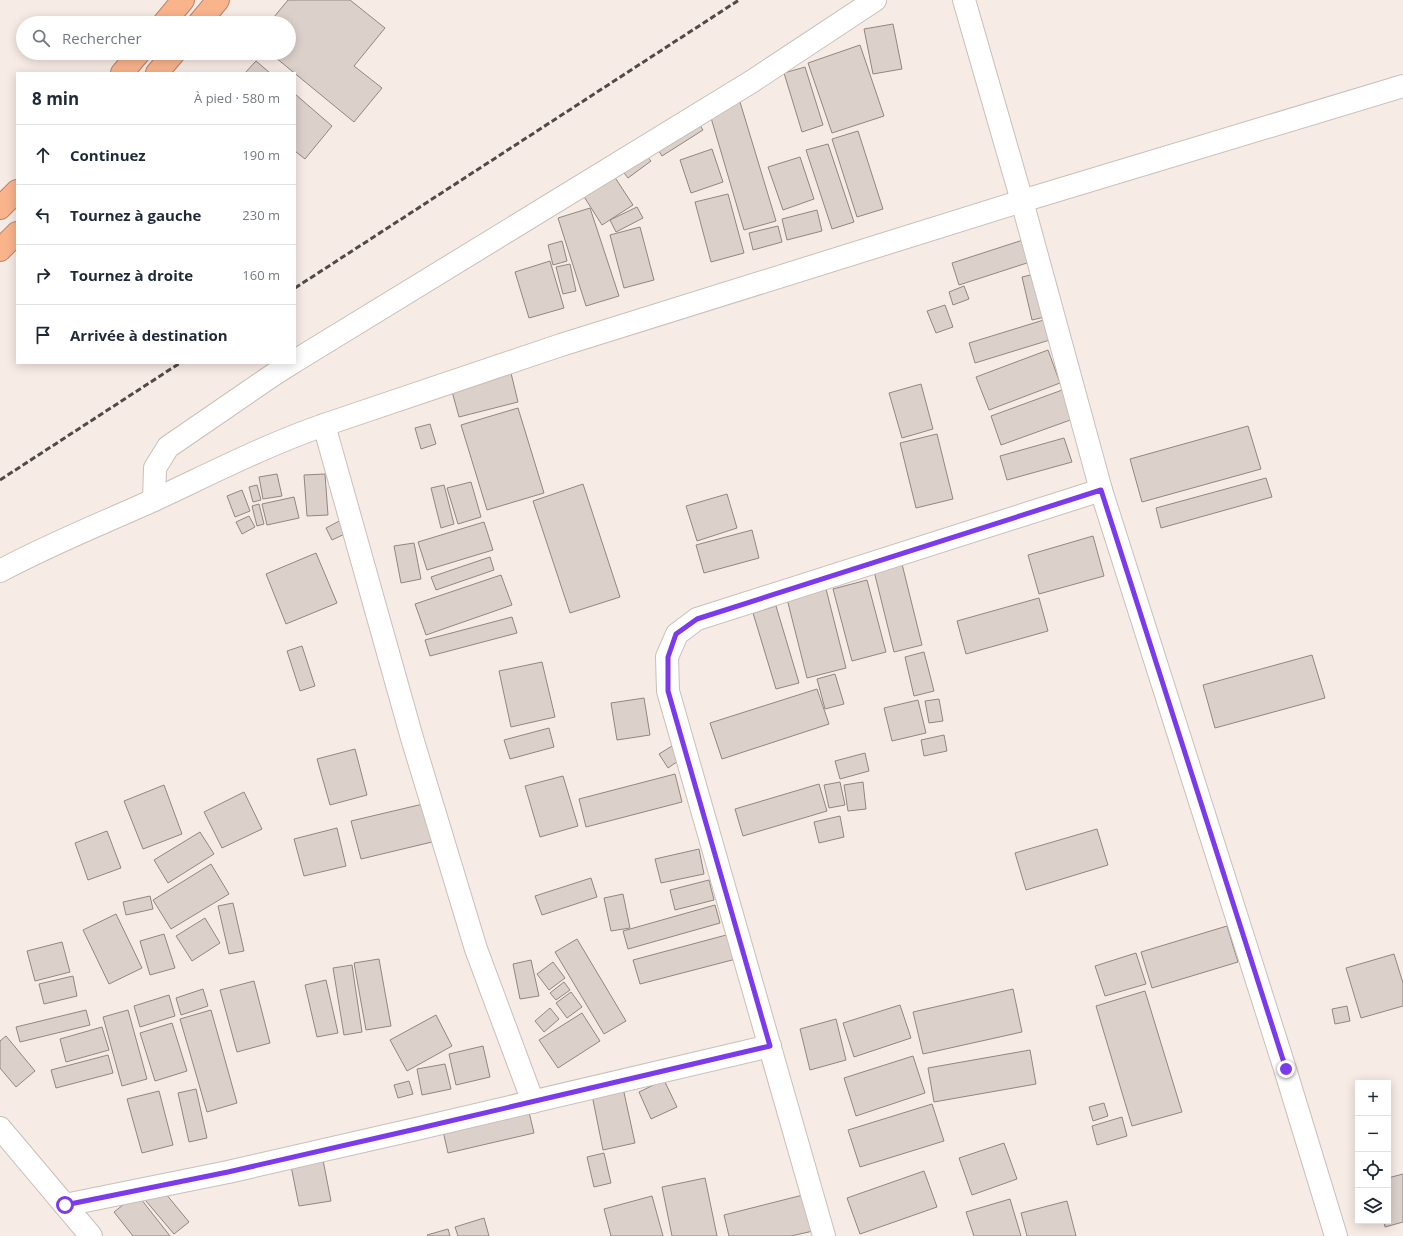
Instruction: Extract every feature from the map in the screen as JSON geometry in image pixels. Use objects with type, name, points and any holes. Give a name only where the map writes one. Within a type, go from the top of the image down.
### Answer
[{"type":"highway","points":[[170,16],[183,0]]},
{"type":"highway","points":[[205,16],[218,0]]},
{"type":"highway","points":[[123,72],[133,60]]},
{"type":"highway","points":[[158,72],[168,60]]},
{"type":"highway","points":[[0,208],[16,192]]},
{"type":"highway","points":[[0,250],[16,234]]},
{"type":"street","points":[[296,360],[751,82],[876,0]]},
{"type":"street","points":[[964,0],[1022,201],[1101,490],[1286,1069],[1336,1236]]},
{"type":"street","points":[[0,571],[300,433],[561,345],[1022,201],[1403,86]]},
{"type":"street","points":[[154,500],[156,468],[168,447],[273,374],[290,364]]},
{"type":"street","points":[[324,425],[414,745],[476,950],[533,1102]]},
{"type":"street","points":[[824,1236],[668,691],[668,657],[676,634],[697,619],[1101,490]]},
{"type":"street","points":[[65,1205],[228,1172],[770,1046]]},
{"type":"street","points":[[0,1128],[91,1236]]},
{"type":"building","points":[[288,0],[350,0],[385,28],[354,66],[382,88],[354,122],[296,74],[296,72],[293,72],[279,60],[296,60],[296,16],[275,16]]},
{"type":"building","points":[[893,24],[902,69],[873,74],[864,29]]},
{"type":"building","points":[[860,45],[884,116],[832,133],[808,63]]},
{"type":"building","points":[[256,61],[269,72],[246,72]]},
{"type":"building","points":[[805,67],[823,125],[802,132],[784,73]]},
{"type":"building","points":[[296,95],[332,126],[305,159],[296,152]]},
{"type":"building","points":[[740,102],[776,221],[744,230],[709,111]]},
{"type":"building","points":[[696,119],[703,130],[662,156],[655,145]]},
{"type":"building","points":[[858,131],[883,209],[857,217],[832,139]]},
{"type":"building","points":[[828,144],[854,222],[832,229],[806,150]]},
{"type":"building","points":[[712,149],[723,182],[691,193],[680,160]]},
{"type":"building","points":[[643,152],[651,161],[628,178],[621,169]]},
{"type":"building","points":[[800,157],[814,199],[783,210],[768,167]]},
{"type":"building","points":[[614,176],[633,205],[602,225],[583,195]]},
{"type":"building","points":[[728,194],[744,253],[711,262],[695,202]]},
{"type":"building","points":[[637,207],[643,218],[616,232],[610,220]]},
{"type":"building","points":[[590,208],[619,296],[586,306],[558,218]]},
{"type":"building","points":[[817,210],[822,231],[787,240],[782,219]]},
{"type":"building","points":[[778,226],[782,242],[753,250],[749,233]]},
{"type":"building","points":[[640,227],[654,280],[624,288],[610,235]]},
{"type":"building","points":[[1023,240],[1030,262],[959,285],[952,263]]},
{"type":"building","points":[[562,241],[567,261],[553,265],[548,245]]},
{"type":"building","points":[[550,261],[564,308],[529,318],[515,272]]},
{"type":"building","points":[[570,264],[576,291],[563,294],[556,267]]},
{"type":"building","points":[[1039,273],[1049,316],[1032,320],[1022,277]]},
{"type":"building","points":[[964,286],[969,299],[953,305],[949,292]]},
{"type":"building","points":[[945,305],[953,327],[936,333],[927,311]]},
{"type":"building","points":[[1047,319],[1053,339],[975,363],[969,343]]},
{"type":"building","points":[[1048,350],[1060,383],[989,410],[976,377]]},
{"type":"building","points":[[510,369],[518,402],[459,417],[450,384]]},
{"type":"building","points":[[921,384],[933,429],[902,438],[889,393]]},
{"type":"building","points":[[1065,389],[1076,418],[1001,445],[991,416]]},
{"type":"building","points":[[518,408],[544,493],[487,510],[461,425]]},
{"type":"building","points":[[430,424],[436,444],[421,449],[415,428]]},
{"type":"building","points":[[1248,426],[1261,469],[1142,502],[1130,459]]},
{"type":"building","points":[[937,434],[953,499],[916,508],[900,443]]},
{"type":"building","points":[[1064,438],[1072,462],[1007,480],[1000,456]]},
{"type":"building","points":[[277,474],[282,496],[263,499],[259,477]]},
{"type":"building","points":[[325,474],[328,515],[307,516],[304,475]]},
{"type":"building","points":[[1266,478],[1272,497],[1161,528],[1156,508]]},
{"type":"building","points":[[471,482],[481,517],[458,524],[447,488]]},
{"type":"building","points":[[583,484],[620,597],[570,613],[533,501]]},
{"type":"building","points":[[257,485],[261,500],[253,502],[249,487]]},
{"type":"building","points":[[444,485],[454,524],[441,528],[431,488]]},
{"type":"building","points":[[242,490],[250,511],[235,517],[227,496]]},
{"type":"building","points":[[727,494],[737,528],[697,541],[686,506]]},
{"type":"building","points":[[294,497],[299,518],[267,525],[262,504]]},
{"type":"building","points":[[259,504],[264,524],[257,526],[252,506]]},
{"type":"building","points":[[249,516],[255,527],[242,534],[236,522]]},
{"type":"building","points":[[345,518],[351,531],[332,540],[326,528]]},
{"type":"building","points":[[484,522],[493,550],[427,570],[418,542]]},
{"type":"building","points":[[752,530],[759,558],[704,573],[696,545]]},
{"type":"building","points":[[1093,536],[1104,576],[1039,594],[1028,555]]},
{"type":"building","points":[[414,543],[421,579],[401,583],[394,546]]},
{"type":"building","points":[[316,553],[337,603],[286,624],[266,574]]},
{"type":"building","points":[[490,557],[494,570],[436,590],[431,577]]},
{"type":"building","points":[[901,560],[922,645],[894,652],[873,567]]},
{"type":"building","points":[[501,575],[512,605],[426,635],[415,604]]},
{"type":"building","points":[[867,580],[886,652],[852,661],[833,589]]},
{"type":"building","points":[[825,585],[846,668],[807,678],[786,595]]},
{"type":"building","points":[[1039,598],[1048,631],[966,654],[957,621]]},
{"type":"building","points":[[776,606],[799,683],[776,689],[753,613]]},
{"type":"building","points":[[512,617],[517,633],[430,656],[425,640]]},
{"type":"building","points":[[302,646],[315,686],[300,691],[287,651]]},
{"type":"building","points":[[924,652],[934,691],[914,696],[905,657]]},
{"type":"building","points":[[1312,655],[1325,698],[1215,728],[1203,685]]},
{"type":"building","points":[[542,662],[555,717],[511,727],[499,671]]},
{"type":"building","points":[[835,674],[844,704],[825,709],[817,679]]},
{"type":"building","points":[[817,689],[829,724],[722,759],[710,723]]},
{"type":"building","points":[[644,698],[650,735],[617,740],[611,703]]},
{"type":"building","points":[[939,699],[943,721],[929,723],[925,701]]},
{"type":"building","points":[[918,700],[926,733],[892,741],[884,708]]},
{"type":"building","points":[[549,728],[554,747],[510,759],[504,740]]},
{"type":"building","points":[[944,735],[947,751],[924,756],[921,740]]},
{"type":"building","points":[[672,746],[681,759],[668,768],[659,754]]},
{"type":"building","points":[[355,749],[367,795],[330,805],[317,759]]},
{"type":"building","points":[[865,753],[869,771],[840,779],[835,761]]},
{"type":"building","points":[[675,774],[682,802],[586,827],[579,799]]},
{"type":"building","points":[[563,776],[578,826],[540,837],[525,786]]},
{"type":"building","points":[[840,782],[845,805],[829,808],[824,785]]},
{"type":"building","points":[[863,782],[866,809],[848,811],[844,785]]},
{"type":"building","points":[[819,784],[827,811],[743,836],[735,809]]},
{"type":"building","points":[[164,785],[182,834],[143,849],[124,801]]},
{"type":"building","points":[[244,792],[262,829],[222,848],[204,812]]},
{"type":"building","points":[[423,804],[432,842],[361,859],[351,821]]},
{"type":"building","points":[[840,816],[844,837],[819,843],[814,822]]},
{"type":"building","points":[[337,828],[346,866],[304,876],[294,839]]},
{"type":"building","points":[[1097,829],[1108,865],[1026,890],[1015,853]]},
{"type":"building","points":[[107,831],[121,868],[88,880],[75,843]]},
{"type":"building","points":[[200,832],[214,854],[168,883],[154,860]]},
{"type":"building","points":[[699,849],[704,874],[661,883],[655,859]]},
{"type":"building","points":[[211,864],[229,894],[171,929],[153,900]]},
{"type":"building","points":[[591,878],[597,897],[542,915],[535,896]]},
{"type":"building","points":[[709,880],[714,900],[675,910],[670,890]]},
{"type":"building","points":[[623,894],[630,928],[611,931],[604,898]]},
{"type":"building","points":[[150,896],[153,909],[126,915],[123,902]]},
{"type":"building","points":[[233,903],[244,951],[229,954],[218,906]]},
{"type":"building","points":[[715,905],[720,923],[628,949],[623,931]]},
{"type":"building","points":[[116,914],[142,968],[109,984],[83,930]]},
{"type":"building","points":[[205,918],[220,943],[192,961],[176,936]]},
{"type":"building","points":[[1227,926],[1238,962],[1152,988],[1141,952]]},
{"type":"building","points":[[164,934],[175,968],[150,975],[140,941]]},
{"type":"building","points":[[730,934],[736,959],[640,984],[633,960]]},
{"type":"building","points":[[577,939],[626,1021],[604,1034],[555,952]]},
{"type":"building","points":[[62,942],[70,972],[35,981],[27,951]]},
{"type":"building","points":[[1136,953],[1146,984],[1105,996],[1095,966]]},
{"type":"building","points":[[1394,954],[1403,983],[1403,1006],[1361,1018],[1346,968]]},
{"type":"building","points":[[379,959],[391,1026],[366,1030],[354,963]]},
{"type":"building","points":[[531,960],[539,996],[520,999],[513,964]]},
{"type":"building","points":[[553,962],[565,978],[549,990],[537,974]]},
{"type":"building","points":[[352,965],[362,1032],[344,1035],[333,968]]},
{"type":"building","points":[[73,976],[77,996],[44,1004],[39,984]]},
{"type":"building","points":[[326,980],[338,1033],[317,1037],[305,985]]},
{"type":"building","points":[[254,981],[270,1043],[237,1052],[220,990]]},
{"type":"building","points":[[564,982],[570,990],[556,1000],[550,993]]},
{"type":"building","points":[[203,989],[208,1006],[181,1015],[176,998]]},
{"type":"building","points":[[1013,989],[1022,1032],[923,1054],[913,1012]]},
{"type":"building","points":[[1145,991],[1182,1112],[1132,1126],[1096,1006]]},
{"type":"building","points":[[571,992],[582,1007],[567,1018],[556,1003]]},
{"type":"building","points":[[169,995],[175,1016],[140,1027],[134,1006]]},
{"type":"building","points":[[900,1005],[911,1038],[854,1057],[843,1023]]},
{"type":"building","points":[[1347,1006],[1350,1021],[1335,1024],[1332,1009]]},
{"type":"building","points":[[550,1008],[559,1019],[544,1032],[535,1021]]},
{"type":"building","points":[[86,1010],[90,1025],[20,1042],[16,1027]]},
{"type":"building","points":[[128,1010],[147,1079],[122,1086],[103,1017]]},
{"type":"building","points":[[211,1010],[237,1103],[207,1112],[180,1019]]},
{"type":"building","points":[[582,1013],[600,1041],[558,1068],[539,1040]]},
{"type":"building","points":[[436,1015],[452,1046],[407,1071],[390,1040]]},
{"type":"building","points":[[836,1019],[846,1060],[810,1070],[800,1029]]},
{"type":"building","points":[[172,1023],[187,1071],[155,1081],[140,1033]]},
{"type":"building","points":[[102,1027],[109,1050],[66,1062],[60,1039]]},
{"type":"building","points":[[6,1036],[35,1071],[16,1087],[0,1068],[0,1041]]},
{"type":"building","points":[[483,1046],[490,1077],[456,1085],[449,1054]]},
{"type":"building","points":[[1030,1050],[1036,1084],[934,1102],[928,1068]]},
{"type":"building","points":[[108,1055],[113,1073],[56,1088],[51,1070]]},
{"type":"building","points":[[913,1056],[925,1093],[856,1116],[844,1078]]},
{"type":"building","points":[[445,1064],[451,1089],[422,1095],[417,1069]]},
{"type":"building","points":[[664,1080],[677,1107],[651,1119],[639,1092]]},
{"type":"building","points":[[409,1081],[413,1094],[398,1098],[394,1085]]},
{"type":"building","points":[[623,1088],[635,1143],[603,1150],[592,1095]]},
{"type":"building","points":[[196,1089],[207,1138],[189,1142],[178,1093]]},
{"type":"building","points":[[159,1091],[173,1145],[142,1153],[127,1099]]},
{"type":"building","points":[[1104,1103],[1108,1116],[1093,1121],[1089,1107]]},
{"type":"building","points":[[932,1104],[944,1141],[860,1167],[848,1130]]},
{"type":"building","points":[[529,1112],[534,1133],[448,1153],[443,1131]]},
{"type":"building","points":[[1122,1117],[1127,1136],[1097,1145],[1092,1126]]},
{"type":"building","points":[[1004,1143],[1017,1179],[972,1195],[959,1158]]},
{"type":"building","points":[[604,1153],[611,1183],[594,1187],[587,1157]]},
{"type":"building","points":[[322,1155],[331,1201],[299,1206],[290,1161]]},
{"type":"building","points":[[924,1171],[937,1207],[860,1234],[847,1198]]},
{"type":"building","points":[[1403,1174],[1403,1222],[1385,1227],[1384,1224],[1391,1224],[1391,1177]]},
{"type":"building","points":[[705,1178],[717,1236],[672,1236],[662,1187]]},
{"type":"building","points":[[161,1188],[189,1222],[174,1234],[140,1194]]},
{"type":"building","points":[[137,1194],[170,1236],[133,1236],[114,1212]]},
{"type":"building","points":[[803,1195],[813,1231],[791,1236],[729,1236],[724,1215]]},
{"type":"building","points":[[652,1196],[663,1236],[611,1236],[604,1209]]},
{"type":"building","points":[[1010,1199],[1021,1236],[974,1236],[966,1212]]},
{"type":"building","points":[[1067,1201],[1076,1236],[1027,1236],[1021,1213]]},
{"type":"building","points":[[484,1218],[489,1236],[458,1236],[455,1227]]},
{"type":"building","points":[[448,1229],[450,1236],[427,1235]]},
{"type":"railway","points":[[296,287],[739,0]]},
{"type":"railway","points":[[0,480],[178,364]]},
{"type":"route","points":[[65,1205],[228,1172],[770,1046],[668,691],[668,657],[676,634],[697,619],[1101,490],[1286,1069]]}]
